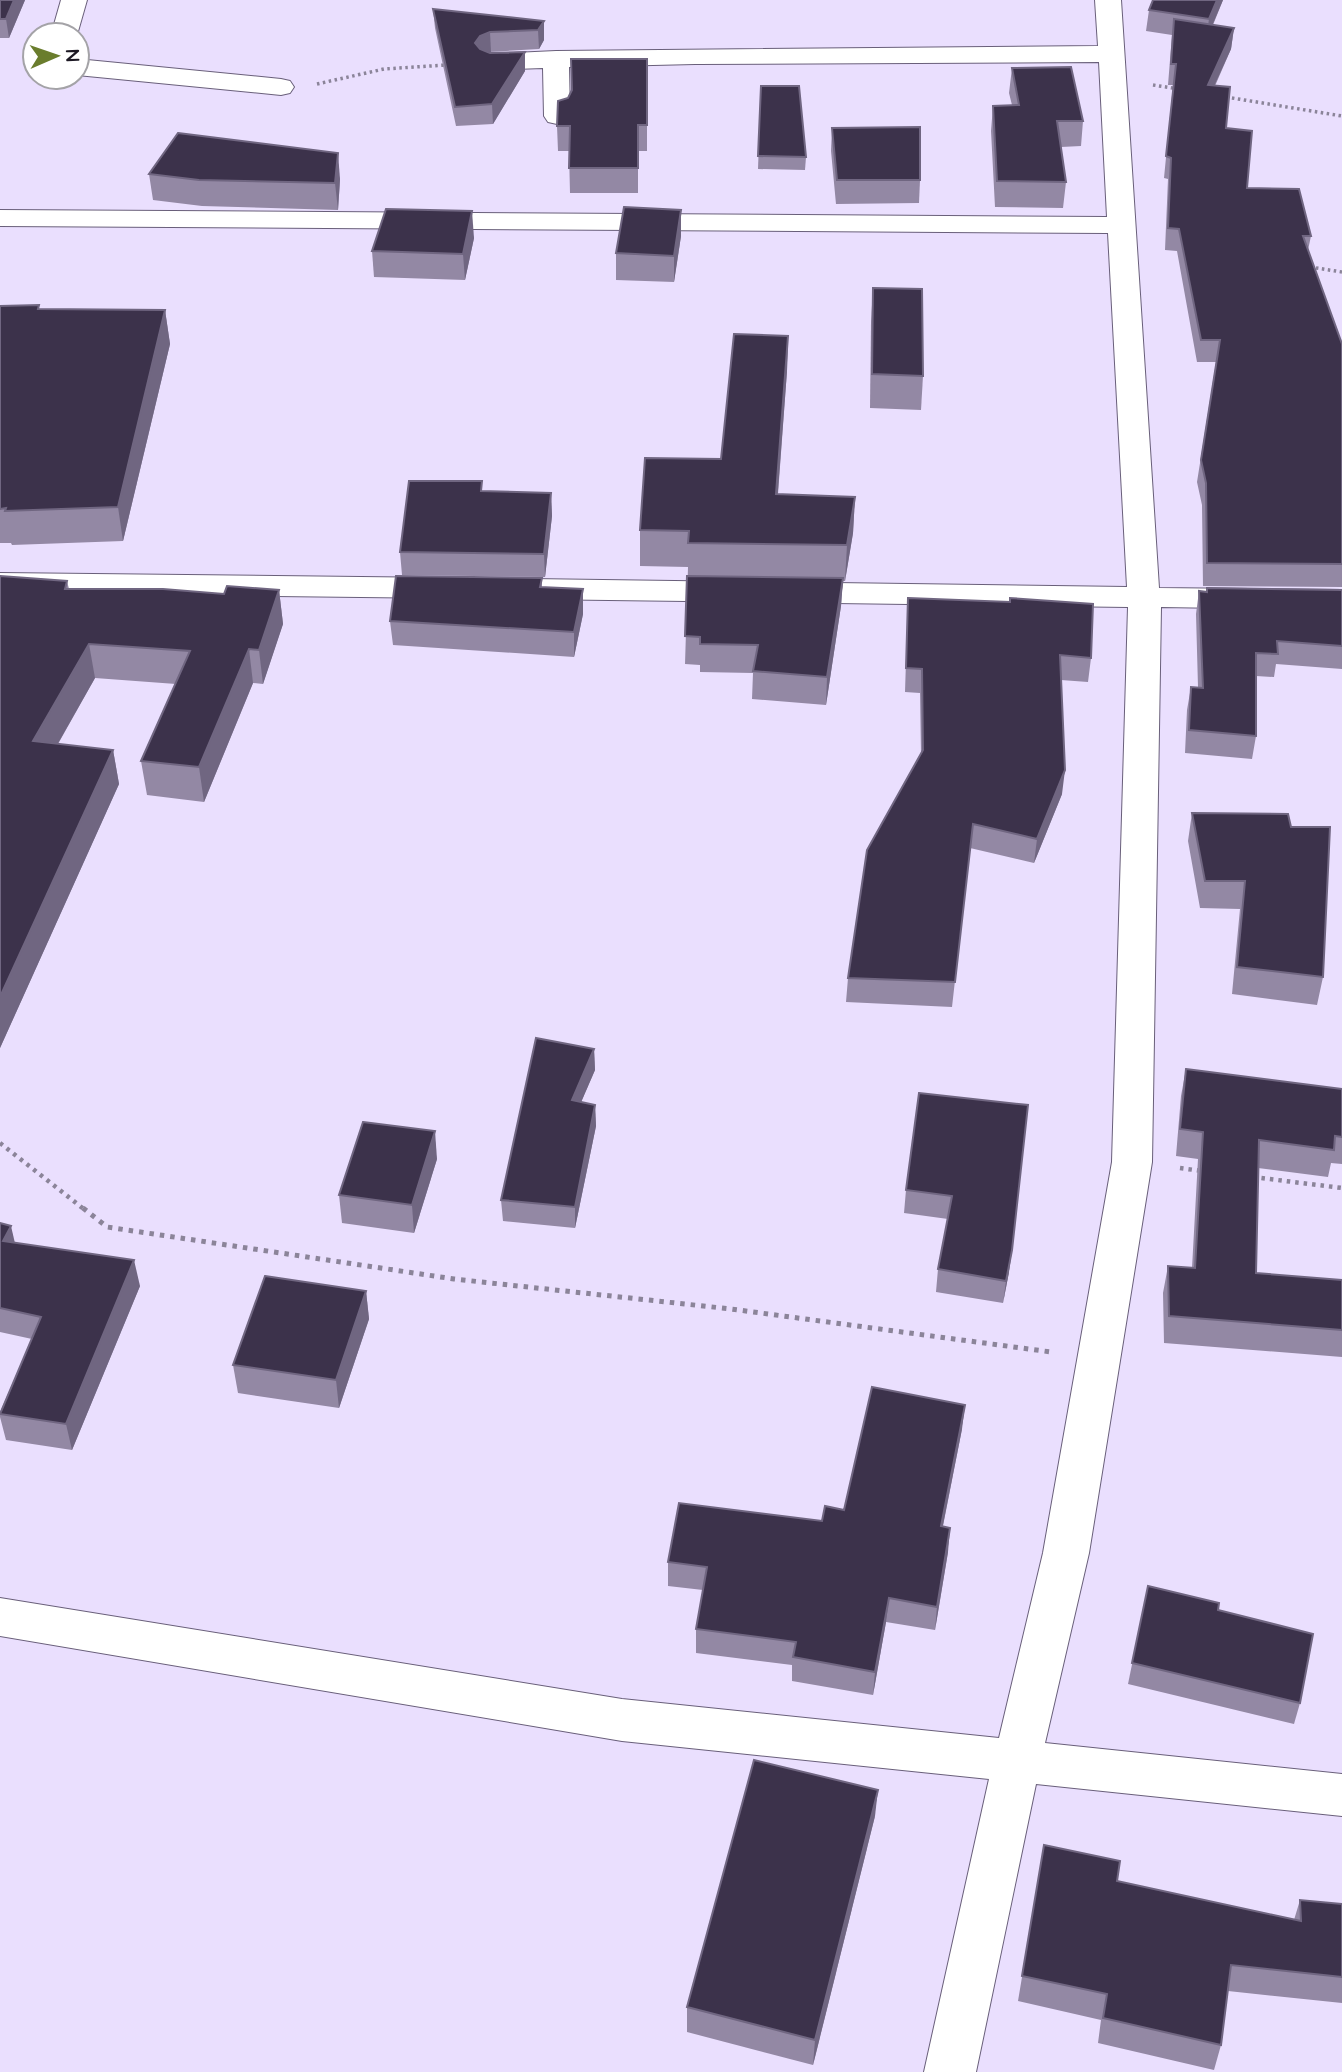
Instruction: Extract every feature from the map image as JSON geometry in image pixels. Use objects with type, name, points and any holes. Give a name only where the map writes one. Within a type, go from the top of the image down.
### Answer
[{"type":"street","points":[[68,21],[74,0]]},
{"type":"street","points":[[950,2072],[1017,1761],[1066,1553],[1132,1162],[1145,664],[1144,597],[1108,0]]},
{"type":"street","points":[[492,62],[556,59],[1112,67]]},
{"type":"street","points":[[556,59],[557,116]]},
{"type":"street","points":[[91,68],[281,88]]},
{"type":"street","points":[[0,218],[1121,225]]},
{"type":"street","points":[[0,583],[1342,600]]},
{"type":"street","points":[[0,1617],[622,1720],[1342,1795]]},
{"type":"path","points":[[281,88],[322,84],[384,69],[492,62]]},
{"type":"path","points":[[1112,67],[1179,89]]},
{"type":"path","points":[[1219,96],[1342,116]]},
{"type":"path","points":[[1303,266],[1342,272]]},
{"type":"path","points":[[0,1143],[107,1227],[454,1279],[717,1308],[1097,1358]]},
{"type":"path","points":[[1132,1162],[1211,1172]]},
{"type":"path","points":[[1250,1177],[1342,1188]]},
{"type":"building","points":[[0,0],[14,0],[6,19],[0,19]]},
{"type":"building","points":[[1153,0],[1217,0],[1209,19],[1149,10]]},
{"type":"building","points":[[433,9],[544,21],[538,30],[490,32],[480,36],[475,43],[480,49],[490,53],[525,52],[492,104],[455,107]]},
{"type":"building","points":[[1174,19],[1234,28],[1208,85],[1230,87],[1226,128],[1252,131],[1247,188],[1299,189],[1311,236],[1303,236],[1342,344],[1342,564],[1207,563],[1206,483],[1201,460],[1220,340],[1201,340],[1179,229],[1168,228],[1171,158],[1166,156],[1176,64],[1171,64]]},
{"type":"building","points":[[571,59],[647,59],[647,125],[638,125],[638,168],[569,168],[570,126],[557,126],[558,101],[568,98],[572,90]]},
{"type":"building","points":[[1071,67],[1083,121],[1057,121],[1066,182],[997,181],[993,106],[1019,105],[1012,68]]},
{"type":"building","points":[[761,86],[799,86],[806,157],[758,156]]},
{"type":"building","points":[[920,127],[920,180],[837,180],[832,128]]},
{"type":"building","points":[[178,133],[338,153],[335,183],[199,180],[149,174]]},
{"type":"building","points":[[624,207],[681,210],[674,256],[616,253]]},
{"type":"building","points":[[386,209],[472,211],[463,254],[372,251]]},
{"type":"building","points":[[873,288],[922,289],[923,376],[872,374]]},
{"type":"building","points":[[39,305],[38,309],[165,310],[118,507],[0,509],[0,306]]},
{"type":"building","points":[[734,334],[788,336],[776,494],[855,497],[847,545],[688,543],[689,531],[640,530],[645,458],[721,459]]},
{"type":"building","points":[[409,481],[482,481],[481,491],[551,493],[544,554],[400,552]]},
{"type":"building","points":[[0,576],[67,581],[65,589],[163,589],[224,594],[227,586],[279,590],[259,650],[249,649],[199,767],[141,761],[190,651],[89,644],[33,741],[113,750],[0,997]]},
{"type":"building","points":[[396,576],[542,578],[540,587],[583,589],[574,632],[390,621]]},
{"type":"building","points":[[687,576],[843,578],[827,677],[753,671],[758,645],[700,644],[700,637],[685,636]]},
{"type":"building","points":[[1207,588],[1342,590],[1342,646],[1277,641],[1278,654],[1256,653],[1256,736],[1189,730],[1191,687],[1203,688],[1199,591],[1207,592]]},
{"type":"building","points":[[908,598],[1010,602],[1010,598],[1093,604],[1091,658],[1060,655],[1065,770],[1037,839],[973,824],[955,982],[848,978],[867,850],[923,750],[922,669],[906,668]]},
{"type":"building","points":[[1192,813],[1288,814],[1291,827],[1330,827],[1323,977],[1237,967],[1245,881],[1205,881]]},
{"type":"building","points":[[536,1038],[594,1049],[572,1100],[595,1105],[575,1207],[501,1200]]},
{"type":"building","points":[[1186,1069],[1342,1089],[1342,1137],[1335,1136],[1334,1150],[1259,1140],[1256,1273],[1342,1280],[1342,1330],[1169,1316],[1168,1266],[1195,1268],[1203,1132],[1180,1129]]},
{"type":"building","points":[[919,1093],[1028,1105],[1012,1250],[1006,1281],[938,1269],[952,1196],[906,1190]]},
{"type":"building","points":[[363,1122],[435,1131],[412,1205],[339,1195]]},
{"type":"building","points":[[0,1223],[11,1226],[3,1241],[134,1260],[66,1424],[0,1414],[41,1317],[0,1308]]},
{"type":"building","points":[[265,1276],[366,1291],[336,1380],[233,1365]]},
{"type":"building","points":[[872,1387],[965,1405],[941,1526],[950,1528],[937,1607],[889,1598],[875,1672],[793,1657],[796,1642],[696,1629],[707,1567],[668,1562],[679,1503],[822,1521],[825,1506],[844,1510]]},
{"type":"building","points":[[1148,1586],[1219,1603],[1218,1610],[1313,1634],[1300,1703],[1132,1663]]},
{"type":"building","points":[[754,1760],[878,1790],[815,2040],[687,2007]]},
{"type":"building","points":[[1044,1845],[1120,1861],[1117,1881],[1301,1921],[1300,1900],[1342,1904],[1342,1977],[1231,1965],[1221,2045],[1103,2018],[1107,1994],[1022,1976]]}]
